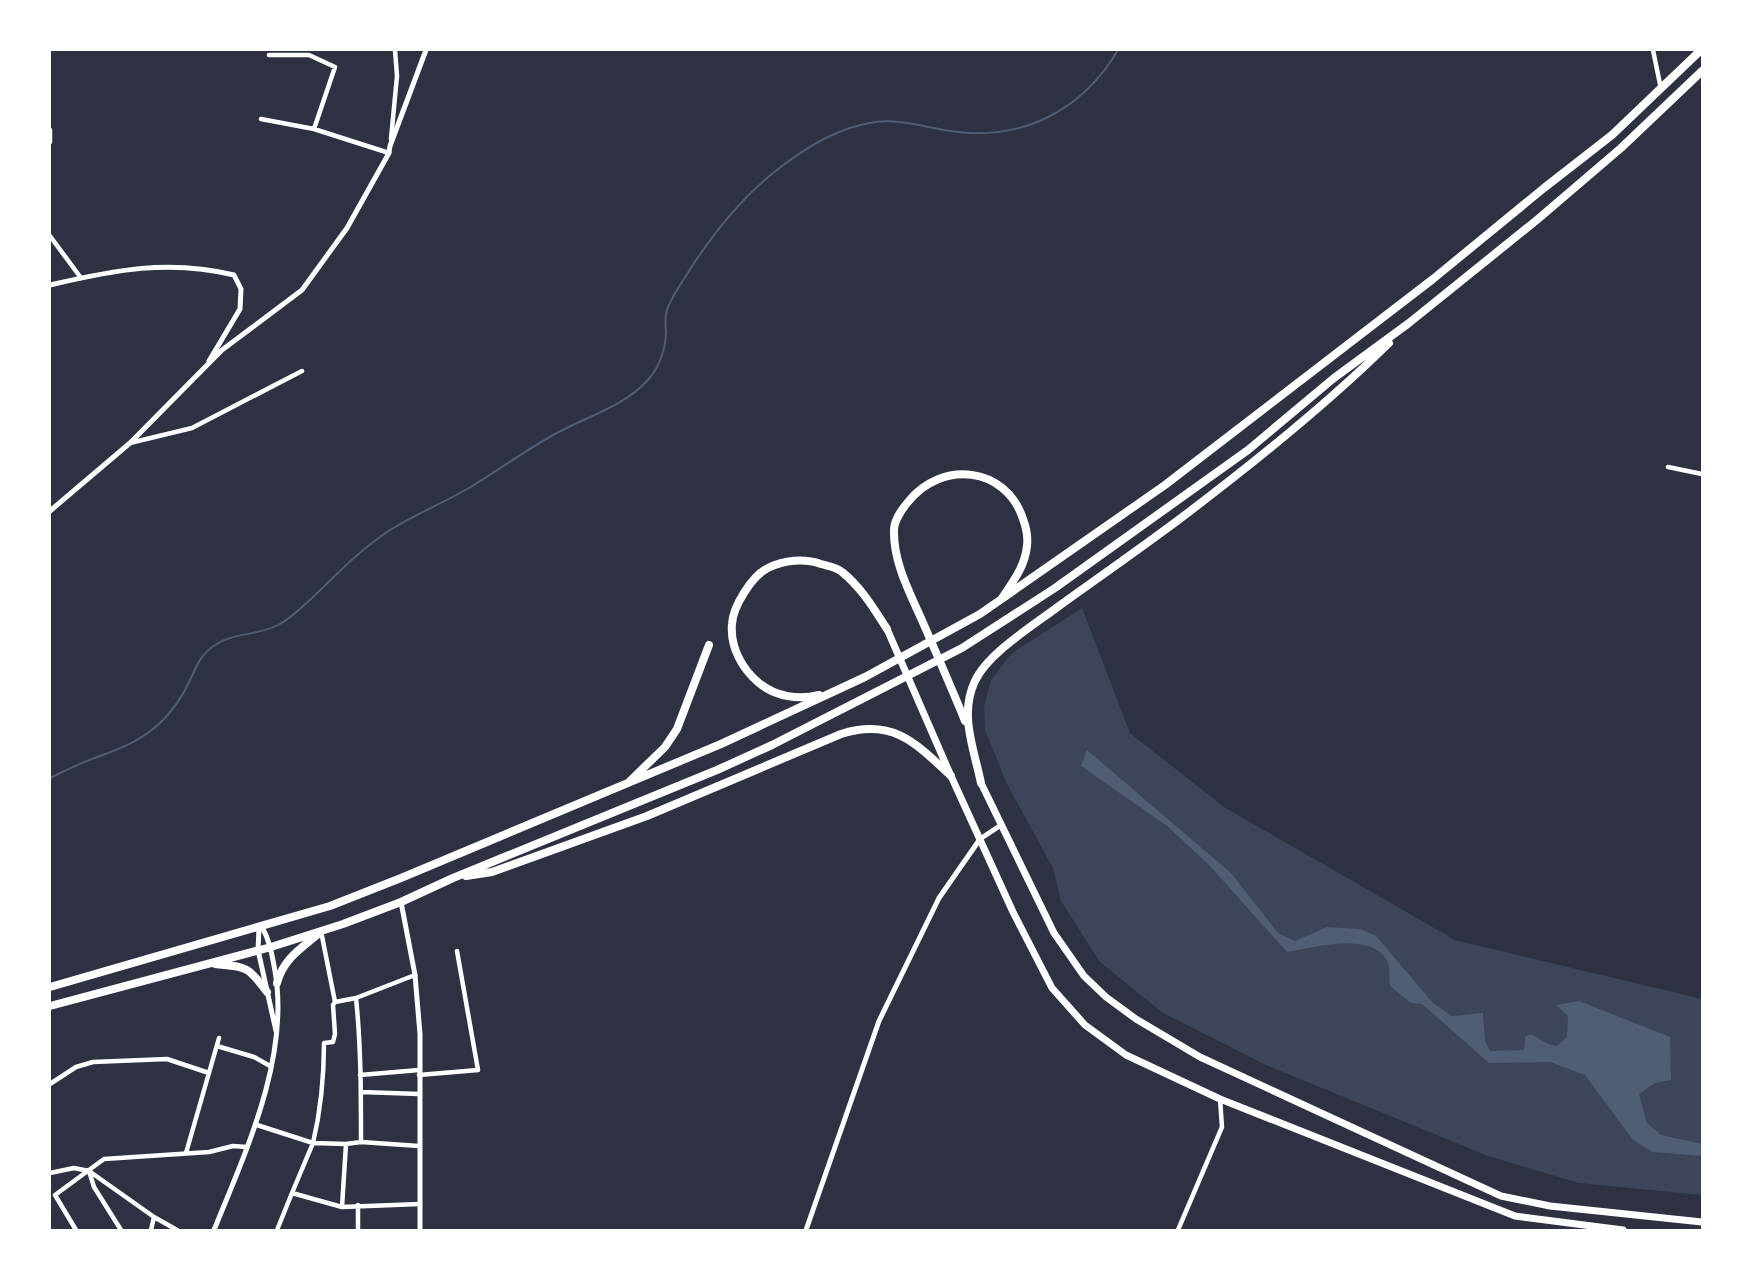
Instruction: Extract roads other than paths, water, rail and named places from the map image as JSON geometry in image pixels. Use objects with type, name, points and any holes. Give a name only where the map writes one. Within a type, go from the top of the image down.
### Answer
[{"type":"highway","points":[[50,987],[330,906],[626,784],[836,691],[946,633],[999,602],[1165,485],[1433,279],[1612,135],[1701,50]]},
{"type":"highway","points":[[50,1006],[271,947],[401,902],[453,878],[717,770],[962,648],[1055,588],[1228,464],[1335,378],[1409,323],[1563,198],[1621,148],[1702,71]]},
{"type":"highway","points":[[967,725],[968,699],[975,680],[989,661],[1034,624],[1177,520],[1265,452],[1350,381],[1409,323]]},
{"type":"highway","points":[[981,783],[967,725],[900,568],[894,529],[902,510],[926,485],[943,477],[962,474],[979,476],[995,481],[1008,491],[1019,505],[1028,543],[1023,564],[999,602]]},
{"type":"highway","points":[[836,691],[804,698],[782,695],[764,687],[749,675],[736,652],[732,623],[736,607],[744,592],[766,568],[787,561],[811,560],[840,570],[866,597],[887,629]]},
{"type":"highway","points":[[626,784],[665,747],[677,729],[709,645]]},
{"type":"highway","points":[[453,878],[492,872],[648,816],[830,738],[860,728],[873,727],[891,731],[911,742],[951,776]]},
{"type":"highway","points":[[277,982],[286,962],[321,931]]},
{"type":"highway","points":[[211,963],[245,968],[253,973],[267,992]]},
{"type":"main road","points":[[887,629],[1013,912],[1052,988],[1085,1025],[1126,1055],[1220,1099],[1515,1216],[1623,1230]]},
{"type":"main road","points":[[981,783],[1054,933],[1084,976],[1106,997],[1136,1018],[1200,1057],[1501,1196],[1550,1206],[1702,1222]]},
{"type":"street","points":[[50,511],[130,443],[222,350],[302,290],[347,228],[389,153],[396,76],[395,50]]},
{"type":"street","points":[[390,146],[426,50]]},
{"type":"street","points":[[1653,50],[1661,89]]},
{"type":"street","points":[[269,55],[309,55],[335,67],[314,129]]},
{"type":"street","points":[[261,119],[314,129],[389,153]]},
{"type":"street","points":[[50,130],[50,142]]},
{"type":"street","points":[[50,236],[81,278]]},
{"type":"street","points":[[50,285],[146,267],[185,268],[234,275],[241,289],[240,309],[206,367]]},
{"type":"street","points":[[130,443],[192,428],[302,371]]},
{"type":"street","points":[[1668,466],[1702,474]]},
{"type":"street","points":[[806,1230],[879,1021],[939,898],[980,839],[1001,825]]},
{"type":"street","points":[[401,902],[415,975],[420,1034],[418,1146],[420,1230]]},
{"type":"street","points":[[214,1230],[256,1125],[277,1035],[279,1010],[277,982],[271,947],[260,927]]},
{"type":"street","points":[[260,927],[258,950],[277,1035]]},
{"type":"street","points":[[278,1230],[313,1143],[321,1108],[324,1043],[333,1042],[335,1034],[333,1005],[335,1002],[321,931]]},
{"type":"street","points":[[360,1075],[478,1070],[457,951]]},
{"type":"street","points":[[335,1002],[356,998],[415,975]]},
{"type":"street","points":[[356,998],[362,1047],[361,1142]]},
{"type":"street","points":[[186,1153],[219,1038]]},
{"type":"street","points":[[217,1046],[254,1057],[270,1066]]},
{"type":"street","points":[[50,1084],[76,1067],[93,1062],[166,1059],[209,1073]]},
{"type":"street","points":[[361,1092],[419,1094]]},
{"type":"street","points":[[1178,1230],[1222,1127],[1220,1099]]},
{"type":"street","points":[[256,1125],[313,1143],[361,1142],[418,1146]]},
{"type":"street","points":[[342,1206],[346,1144]]},
{"type":"street","points":[[76,1230],[55,1195],[104,1159],[208,1152],[233,1146],[248,1148]]},
{"type":"street","points":[[50,1173],[74,1168],[89,1171],[154,1217],[177,1230]]},
{"type":"street","points":[[89,1171],[94,1187],[121,1230]]},
{"type":"street","points":[[292,1193],[342,1206],[420,1204]]},
{"type":"street","points":[[358,1205],[358,1230]]},
{"type":"street","points":[[151,1230],[154,1217]]},
{"type":"waterway","points":[[50,778],[127,745],[150,731],[175,706],[202,658],[215,645],[230,638],[264,631],[280,624],[301,608],[379,537],[469,488],[546,439],[616,404],[638,390],[651,376],[661,358],[665,345],[667,310],[697,259],[718,229],[754,189],[793,158],[838,133],[875,122],[903,122],[950,131],[976,133],[1001,132],[1025,126],[1047,118],[1087,90],[1118,50]]}]
